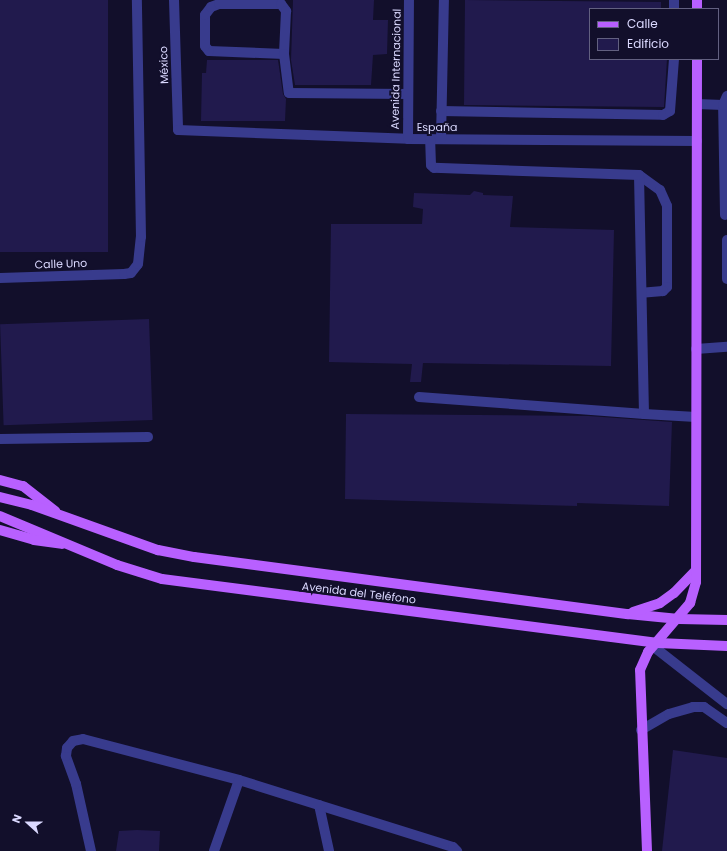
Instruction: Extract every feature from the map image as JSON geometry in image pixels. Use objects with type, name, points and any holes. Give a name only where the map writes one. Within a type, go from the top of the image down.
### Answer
[{"type":"main road","points":[[647,851],[641,730],[640,670],[644,659],[678,619],[694,594],[697,60]]},
{"type":"main road","points":[[0,480],[27,488],[58,514]]},
{"type":"main road","name":"Avenida del Teléfono","points":[[0,497],[58,514],[158,550],[194,557],[628,614],[678,619],[727,620]]},
{"type":"main road","name":"Avenida del Teléfono","points":[[0,516],[139,573],[185,583],[656,645],[727,646]]},
{"type":"main road","points":[[0,530],[34,540],[71,544]]},
{"type":"main road","points":[[628,614],[660,603],[674,593],[695,571]]},
{"type":"street","name":"Calle Uno","points":[[0,278],[124,274],[135,269],[141,251],[137,0]]},
{"type":"street","name":"México","points":[[174,0],[178,130]]},
{"type":"street","name":"Avenida Internacional","points":[[408,139],[409,0]]},
{"type":"street","points":[[441,139],[444,0]]},
{"type":"street","points":[[284,54],[209,51],[205,46],[205,16],[211,7],[219,4],[281,4],[286,11],[284,54],[289,93],[408,94]]},
{"type":"street","points":[[441,111],[663,115],[670,111],[674,60]]},
{"type":"street","points":[[697,104],[725,100],[725,215]]},
{"type":"street","name":"España","points":[[178,130],[408,139],[697,141]]},
{"type":"street","points":[[430,139],[431,165],[434,168],[639,175],[660,190],[667,206],[667,287],[663,292],[642,293]]},
{"type":"street","points":[[639,175],[644,414]]},
{"type":"street","points":[[727,240],[727,279]]},
{"type":"street","points":[[696,349],[727,347]]},
{"type":"street","points":[[419,397],[696,417]]},
{"type":"street","points":[[0,439],[148,437]]},
{"type":"street","points":[[656,645],[727,704]]},
{"type":"street","points":[[641,730],[669,714],[693,707],[709,710],[727,723]]},
{"type":"street","points":[[91,851],[76,784],[66,756],[67,748],[73,741],[83,740],[239,780],[453,847],[457,851]]},
{"type":"street","points":[[214,851],[239,780]]},
{"type":"street","points":[[318,805],[329,851]]},
{"type":"building","points":[[0,0],[108,0],[108,252],[0,252]]},
{"type":"building","points":[[293,0],[374,0],[373,20],[388,20],[387,54],[373,55],[371,85],[295,85],[291,60]]},
{"type":"building","points":[[465,0],[661,2],[661,8],[589,8],[589,60],[667,60],[664,107],[464,105]]},
{"type":"building","points":[[207,60],[278,60],[283,94],[286,99],[285,121],[201,121],[202,73],[206,73]]},
{"type":"building","points":[[474,191],[483,193],[483,195],[513,196],[510,227],[614,230],[611,366],[423,363],[421,382],[410,382],[412,364],[329,362],[331,224],[422,224],[423,209],[413,207],[414,193],[470,195]]},
{"type":"building","points":[[149,319],[153,420],[4,425],[0,324]]},
{"type":"building","points":[[346,414],[589,416],[672,422],[669,506],[577,503],[577,506],[345,499]]},
{"type":"building","points":[[673,750],[727,758],[727,851],[662,851]]},
{"type":"building","points":[[119,831],[160,831],[159,851],[116,851]]}]
